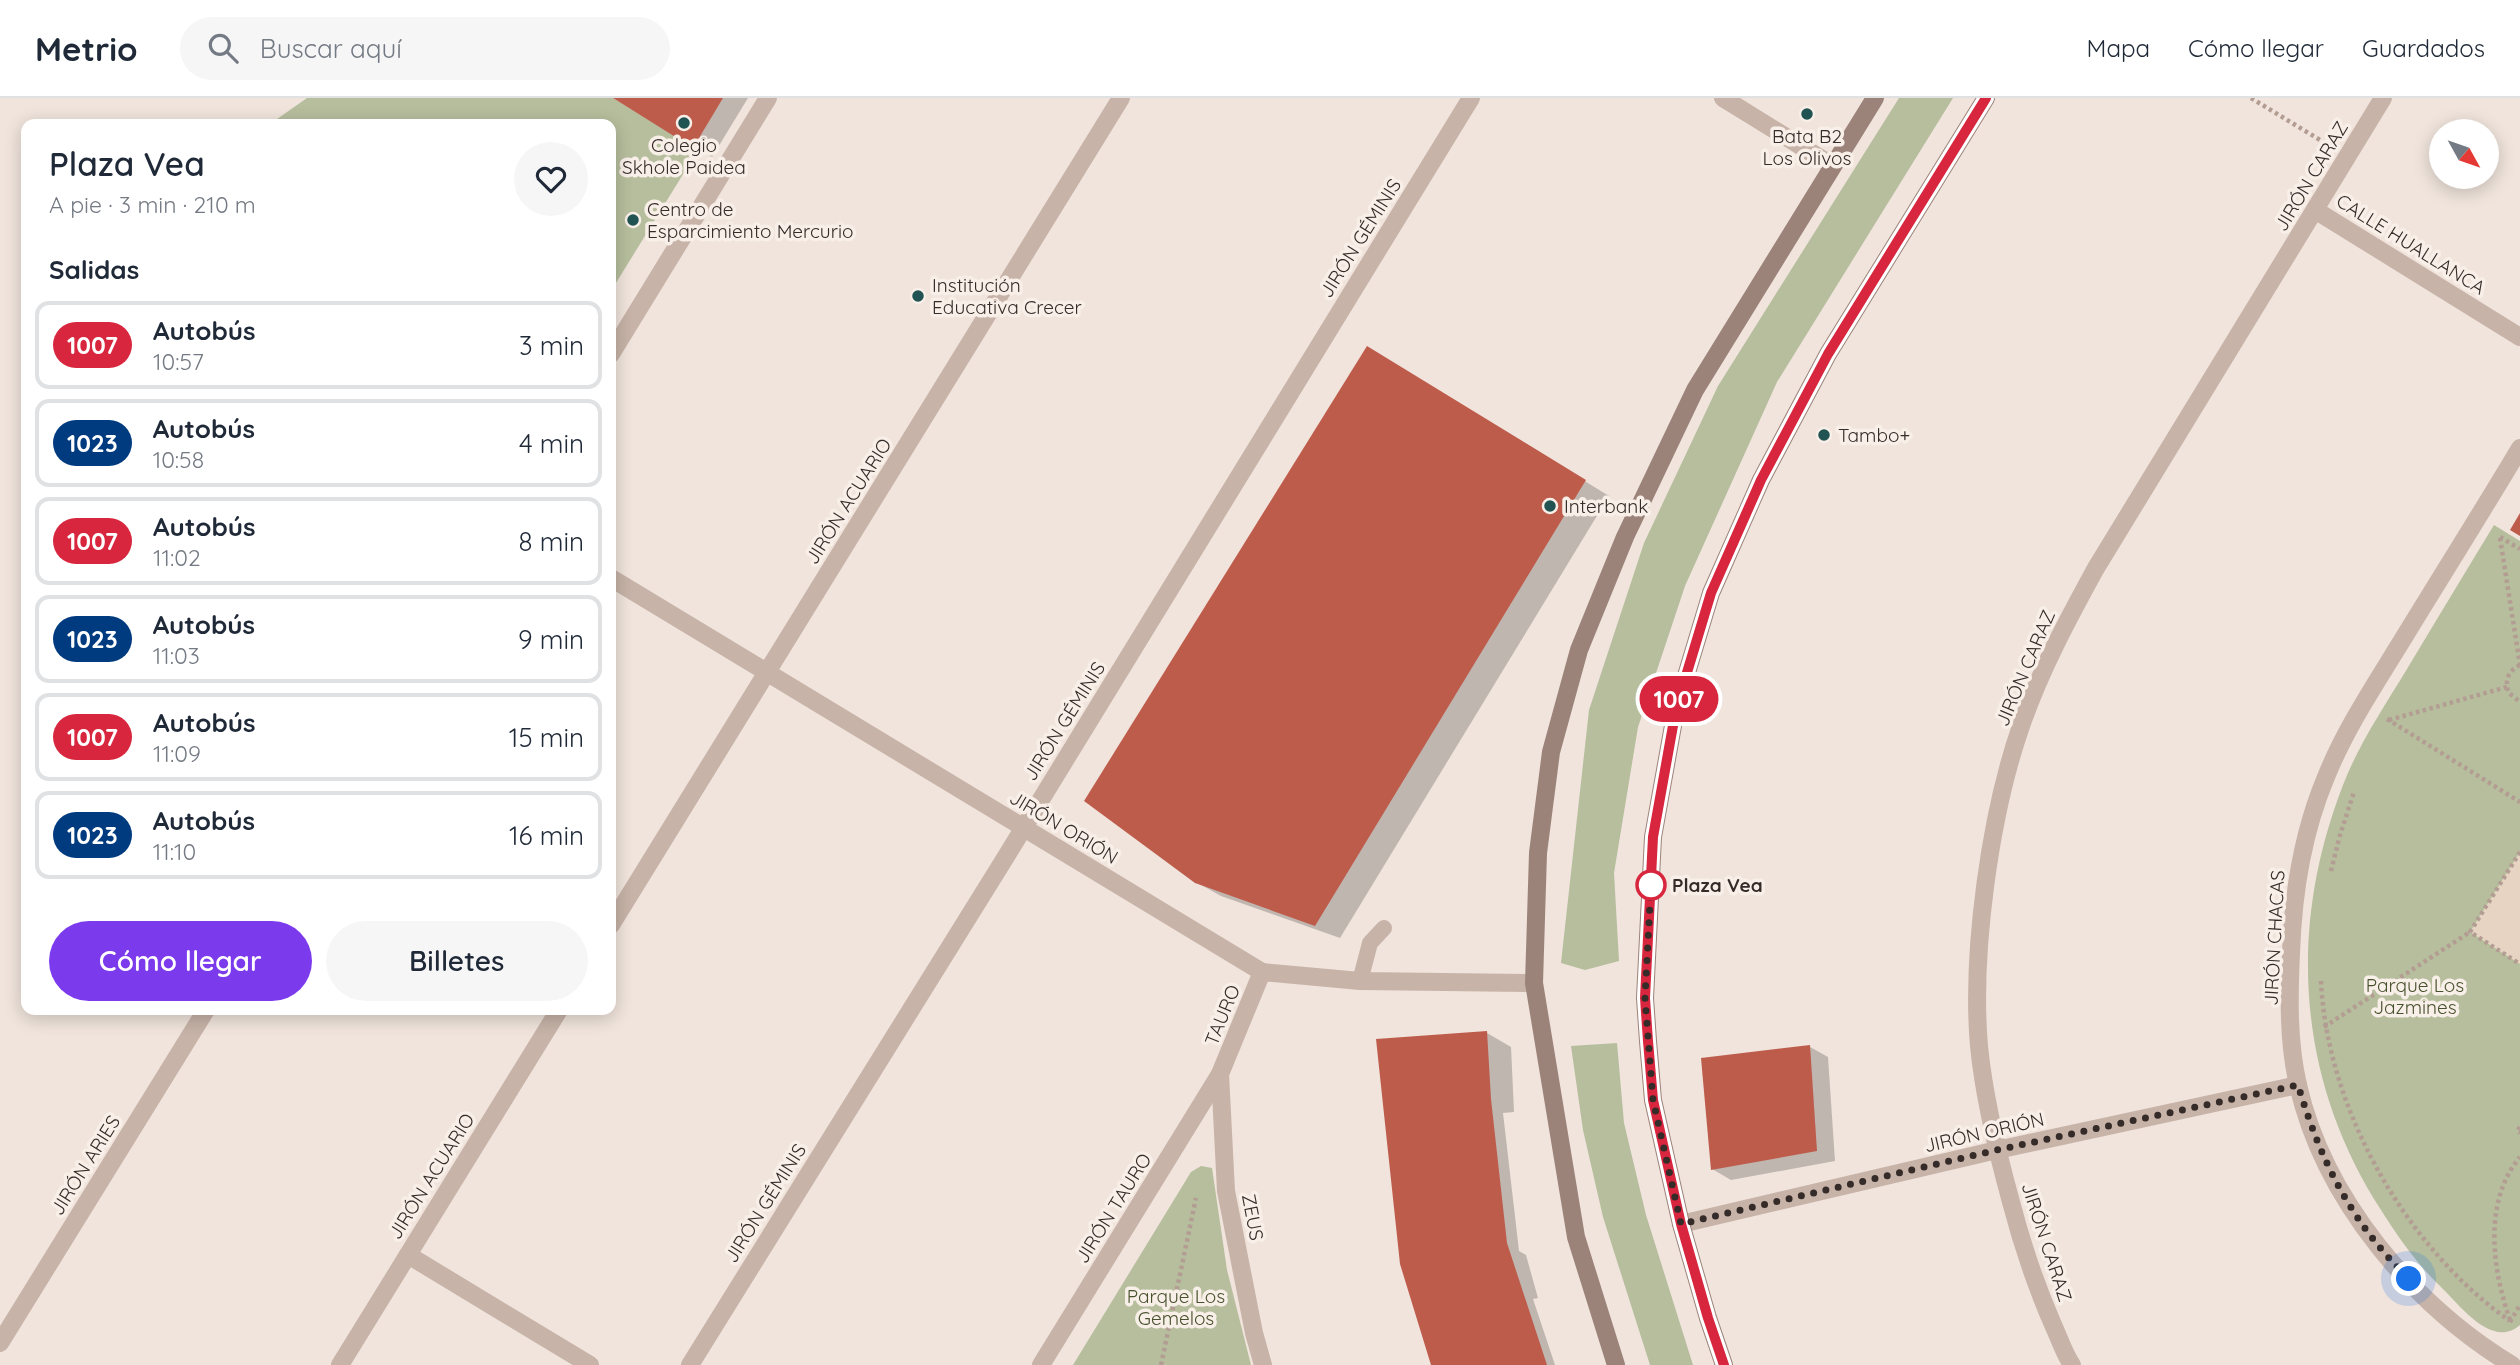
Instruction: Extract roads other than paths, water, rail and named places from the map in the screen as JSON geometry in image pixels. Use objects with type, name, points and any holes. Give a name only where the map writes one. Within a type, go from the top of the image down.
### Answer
[{"type":"main road","points":[[1616,1365],[1576,1237],[1534,983],[1538,853],[1551,752],[1578,650],[1625,537],[1695,390],[1875,98]]},
{"type":"main road","points":[[1724,1365],[1681,1224],[1653,1100],[1645,998],[1653,837],[1676,709],[1711,593],[1761,480],[1828,354],[1986,98]]},
{"type":"street","points":[[616,346],[768,98]]},
{"type":"street","name":"JIRÓN ACUARIO","points":[[616,917],[1121,98]]},
{"type":"street","name":"JIRÓN GÉMINIS","points":[[690,1365],[1471,98]]},
{"type":"street","points":[[1723,98],[1833,166]]},
{"type":"street","name":"JIRÓN CARAZ","points":[[2073,1365],[2039,1294],[2017,1225],[1997,1150],[1979,1045],[1979,970],[1983,912],[2001,798],[2020,727],[2047,662],[2096,568],[2383,98]]},
{"type":"street","name":"CALLE HUALLANCA","points":[[2315,210],[2520,337]]},
{"type":"street","name":"JIRÓN CHACAS","points":[[2512,1365],[2490,1352],[2443,1313],[2397,1267],[2348,1205],[2311,1130],[2298,1085],[2291,1036],[2290,973],[2296,882],[2302,847],[2326,775],[2363,704],[2520,448]]},
{"type":"street","name":"JIRÓN ORIÓN","points":[[616,581],[1262,972],[1360,981],[1534,983]]},
{"type":"street","name":"TAURO","points":[[1220,1074],[1262,972]]},
{"type":"street","name":"JIRÓN ARIES","points":[[0,1343],[203,1015]]},
{"type":"street","name":"JIRÓN ACUARIO","points":[[340,1365],[556,1015]]},
{"type":"street","name":"JIRÓN TAURO","points":[[1041,1365],[1220,1074]]},
{"type":"street","name":"ZEUS","points":[[1220,1074],[1226,1191],[1254,1333],[1263,1365]]},
{"type":"street","name":"JIRÓN ORIÓN","points":[[1681,1224],[1997,1150],[2298,1085]]},
{"type":"street","points":[[408,1255],[590,1365]]},
{"type":"lane","points":[[1360,981],[1370,943],[1384,928]]},
{"type":"place","name":"Bata B2 Los Olivos","points":[[1807,114]]},
{"type":"place","name":"Colegio Skhole Paidea","points":[[684,123]]},
{"type":"place","name":"Centro de Esparcimiento Mercurio","points":[[633,220]]},
{"type":"place","name":"Institución Educativa Crecer","points":[[918,296]]},
{"type":"place","name":"Tambo+","points":[[1824,435]]},
{"type":"place","name":"Interbank","points":[[1550,506]]},
{"type":"place","name":"Plaza Vea","points":[[1651,885]]},
{"type":"park label","name":"Parque Los Jazmines","points":[[2415,996]]},
{"type":"park label","name":"Parque Los Gemelos","points":[[1176,1307]]}]
